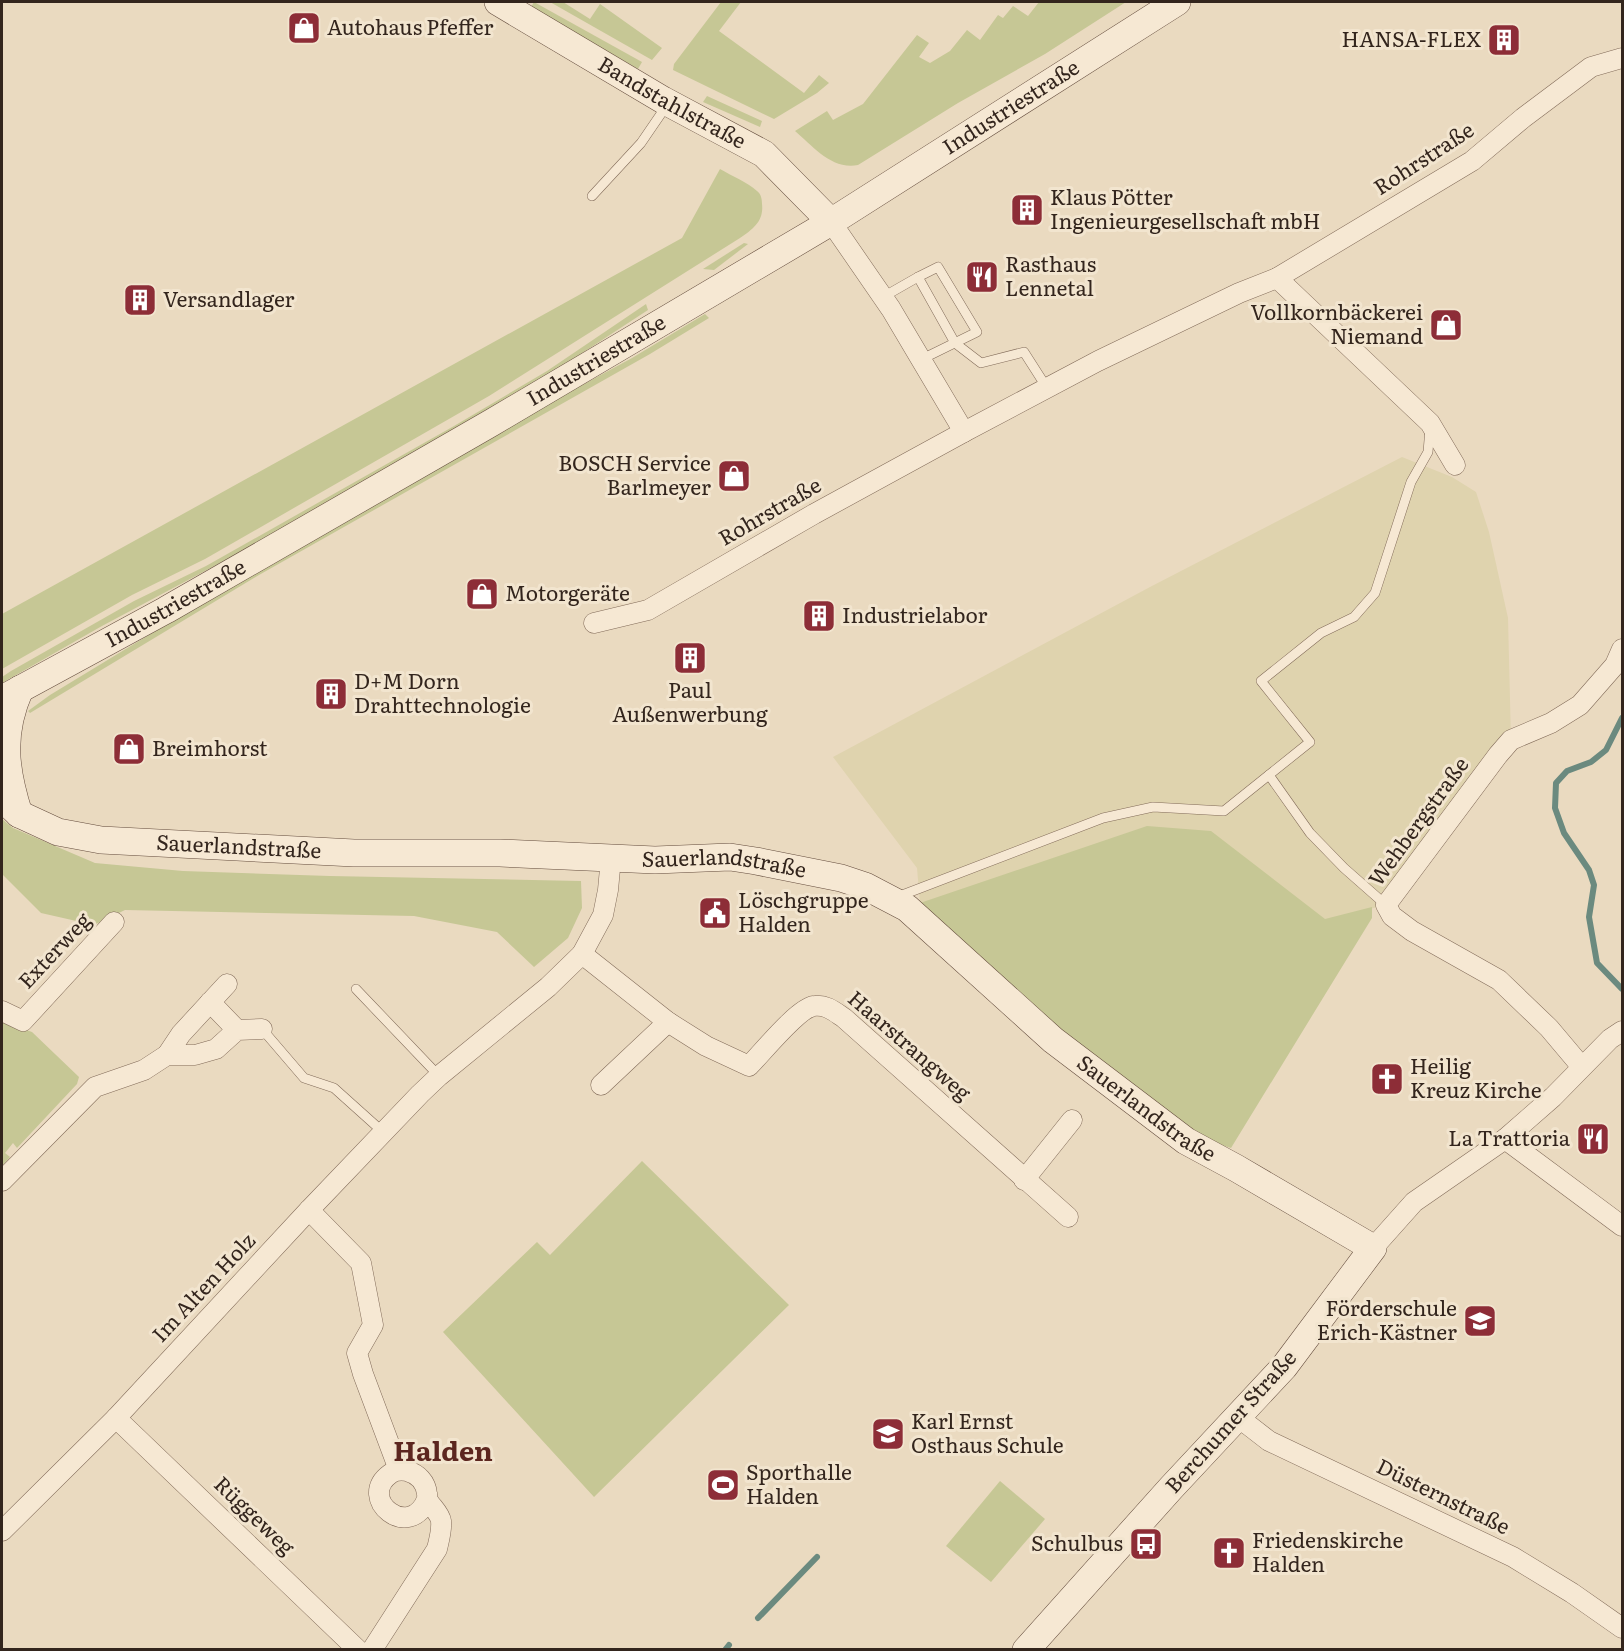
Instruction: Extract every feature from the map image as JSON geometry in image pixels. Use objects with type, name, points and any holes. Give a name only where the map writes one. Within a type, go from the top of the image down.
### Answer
[{"type":"main road","name":"Bandstahlstraße","points":[[498,2],[669,103],[765,154],[831,222]]},
{"type":"main road","name":"Industriestraße","points":[[11,694],[166,610],[491,423],[831,222],[1177,2]]},
{"type":"main road","points":[[10,806],[10,786],[5,752],[11,694]]},
{"type":"main road","name":"Sauerlandstraße","points":[[10,806],[58,832],[111,841],[343,852],[500,853],[656,860],[716,857],[756,861],[841,878],[865,886],[907,908],[1053,1040],[1186,1141],[1373,1248]]},
{"type":"main road","name":"Berchumer Straße","points":[[1026,1650],[1284,1367],[1373,1248]]},
{"type":"street","name":"Rohrstraße","points":[[594,623],[648,610],[814,514],[1047,388],[1239,293],[1277,278],[1472,161],[1523,118],[1591,67],[1623,58]]},
{"type":"street","points":[[831,222],[883,297],[964,432]]},
{"type":"street","points":[[1277,278],[1430,423],[1455,465]]},
{"type":"street","name":"Wehbergstraße","points":[[1581,1066],[1549,1028],[1499,980],[1412,931],[1392,916],[1386,905],[1504,747],[1511,740],[1551,723],[1580,705],[1615,665],[1623,649]]},
{"type":"street","name":"Im Alten Holz","points":[[2,1531],[116,1418],[309,1210],[439,1076],[548,987],[582,954],[603,915],[611,858]]},
{"type":"street","name":"Exterweg","points":[[2,1011],[23,1021],[114,922]]},
{"type":"street","name":"Haarstrangweg","points":[[582,954],[668,1022],[706,1046],[749,1066],[797,1016],[813,1005],[828,1007],[844,1017],[1068,1217]]},
{"type":"street","points":[[2,1181],[94,1087],[144,1070],[167,1055],[181,1034],[228,984]]},
{"type":"street","points":[[210,1002],[237,1030]]},
{"type":"street","points":[[601,1085],[668,1022]]},
{"type":"street","points":[[167,1055],[195,1055],[216,1049],[237,1030],[262,1029]]},
{"type":"street","name":"Berchumer Straße","points":[[1373,1248],[1414,1202],[1505,1139],[1553,1097],[1610,1038],[1623,1031]]},
{"type":"street","points":[[1024,1180],[1072,1120]]},
{"type":"street","points":[[1505,1139],[1623,1226]]},
{"type":"street","points":[[309,1210],[361,1263],[373,1325],[357,1353],[399,1470]]},
{"type":"street","name":"Düsternstraße","points":[[1238,1417],[1269,1441],[1513,1557],[1623,1628]]},
{"type":"street","name":"Rüggeweg","points":[[116,1418],[358,1650]]},
{"type":"street","points":[[399,1470],[415,1473],[424,1482],[426,1499],[424,1506],[415,1515],[403,1518],[391,1515],[384,1508],[379,1494],[382,1482],[391,1473],[399,1470]]},
{"type":"street","points":[[372,1650],[438,1549],[441,1519],[426,1499]]},
{"type":"lane","points":[[592,196],[641,143],[669,103]]},
{"type":"lane","points":[[883,297],[938,267],[977,332],[922,359]]},
{"type":"lane","points":[[918,278],[955,343],[981,363],[1024,352],[1047,388]]},
{"type":"lane","points":[[892,899],[1103,818],[1153,807],[1224,811],[1310,742],[1261,681],[1321,633],[1354,617],[1375,593],[1411,482],[1428,452],[1430,423]]},
{"type":"lane","points":[[1269,775],[1310,833],[1344,868],[1386,905]]},
{"type":"lane","points":[[356,989],[439,1076]]},
{"type":"lane","points":[[262,1029],[304,1078],[334,1088],[383,1132]]},
{"type":"shaded area","points":[[1402,457],[1452,477],[1476,492],[1489,532],[1508,618],[1511,740],[1386,905],[1325,920],[920,903],[917,868],[833,757],[1150,587]]},
{"type":"green space","points":[[534,2],[642,62],[638,69],[531,7]]},
{"type":"green space","points":[[550,2],[563,2],[590,19],[600,4],[662,48],[652,60]]},
{"type":"green space","points":[[721,2],[741,2],[719,31],[804,93],[819,75],[829,83],[774,119],[673,70],[674,64]]},
{"type":"green space","points":[[1039,2],[1126,2],[1045,54],[958,103],[858,165],[839,164],[823,156],[795,131],[827,111],[833,120],[863,104],[917,35],[929,43],[919,57],[930,63],[950,51],[967,30],[980,40],[998,15],[1003,18],[1013,6],[1028,16]]},
{"type":"green space","points":[[707,96],[762,121],[760,127],[703,102]]},
{"type":"green space","points":[[720,169],[749,185],[761,197],[762,210],[759,220],[740,238],[489,396],[205,559],[132,595],[2,669],[2,614],[682,238]]},
{"type":"green space","points":[[744,243],[748,244],[714,270],[703,269]]},
{"type":"green space","points":[[646,304],[648,310],[570,361],[265,539],[102,626],[2,683],[2,677],[11,671],[134,601],[206,566],[454,426],[547,371]]},
{"type":"green space","points":[[705,314],[709,318],[650,354],[259,575],[30,713],[28,711],[50,695],[208,599],[632,358]]},
{"type":"green space","points":[[2,819],[13,828],[95,863],[183,871],[581,881],[582,908],[568,938],[534,967],[497,932],[414,916],[125,910],[94,925],[41,913],[2,874]]},
{"type":"green space","points":[[1147,826],[1211,831],[1325,919],[1372,907],[1372,918],[1231,1148],[1206,1139],[1181,1126],[1134,1094],[920,903]]},
{"type":"green space","points":[[2,1021],[32,1032],[79,1077],[77,1084],[17,1148],[13,1143],[5,1153],[10,1157],[2,1166]]},
{"type":"green space","points":[[642,1161],[789,1305],[594,1497],[443,1332],[537,1242],[550,1255]]},
{"type":"green space","points":[[1000,1481],[1045,1519],[991,1582],[946,1546]]},
{"type":"waterway","points":[[1622,718],[1606,750],[1591,762],[1567,771],[1556,783],[1555,808],[1564,833],[1589,870],[1594,885],[1589,917],[1597,963],[1622,989]]},
{"type":"waterway","points":[[758,1618],[817,1557]]},
{"type":"waterway","points":[[725,1650],[729,1645]]},
{"type":"place","name":"Autohaus Pfeffer","points":[[304,28]]},
{"type":"place","name":"HANSA-FLEX","points":[[1504,40]]},
{"type":"place","name":"Klaus Pötter Ingenieurgesellschaft mbH","points":[[1027,210]]},
{"type":"place","name":"Rasthaus Lennetal","points":[[982,277]]},
{"type":"place","name":"Versandlager","points":[[140,300]]},
{"type":"place","name":"Vollkornbäckerei Niemand","points":[[1446,325]]},
{"type":"place","name":"BOSCH Service Barlmeyer","points":[[734,476]]},
{"type":"place","name":"Motorgeräte","points":[[482,594]]},
{"type":"place","name":"Industrielabor","points":[[819,616]]},
{"type":"place","name":"Paul Außenwerbung","points":[[690,658]]},
{"type":"place","name":"D+M Dorn Drahttechnologie","points":[[331,694]]},
{"type":"place","name":"Breimhorst","points":[[129,749]]},
{"type":"place","name":"Löschgruppe Halden","points":[[715,913]]},
{"type":"place","name":"Heilig Kreuz Kirche","points":[[1387,1079]]},
{"type":"place","name":"La Trattoria","points":[[1593,1139]]},
{"type":"place","name":"Förderschule Erich-Kästner","points":[[1480,1321]]},
{"type":"place","name":"Karl Ernst Osthaus Schule","points":[[888,1434]]},
{"type":"place","name":"Sporthalle Halden","points":[[723,1485]]},
{"type":"place","name":"Schulbus","points":[[1146,1544]]},
{"type":"place","name":"Friedenskirche Halden","points":[[1229,1553]]},
{"type":"district","name":"Halden","points":[[443,1452]]}]
